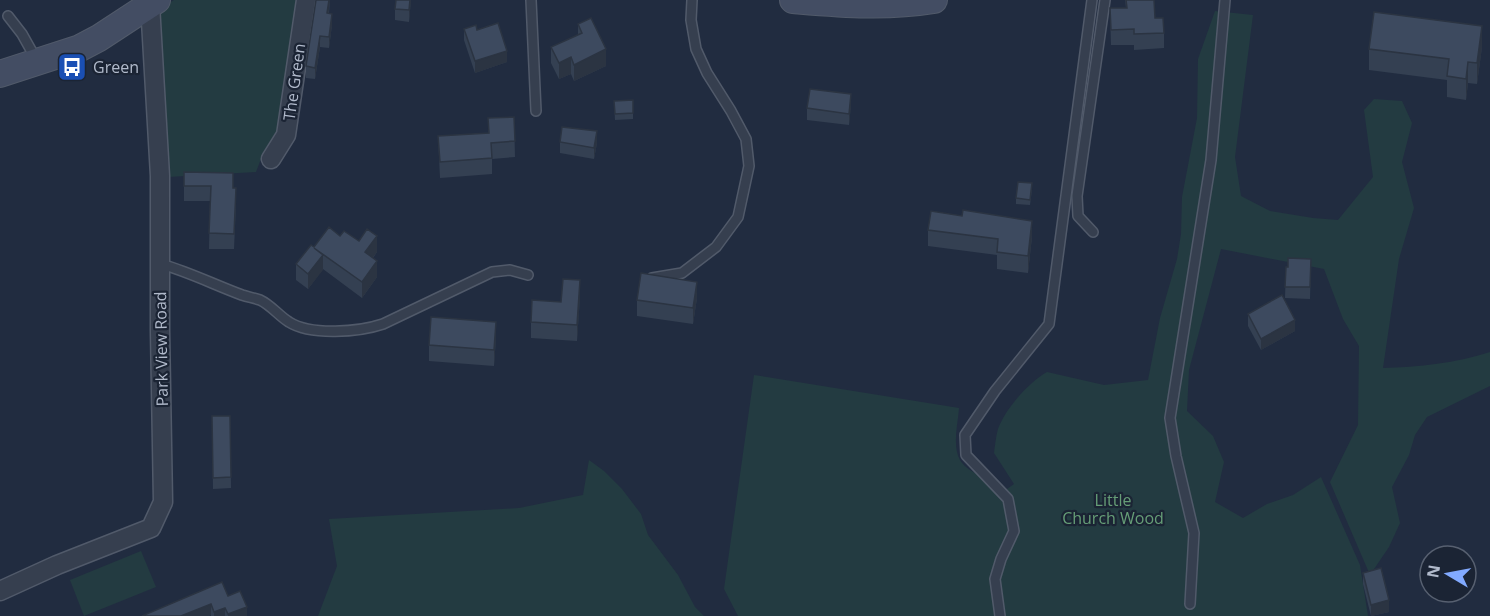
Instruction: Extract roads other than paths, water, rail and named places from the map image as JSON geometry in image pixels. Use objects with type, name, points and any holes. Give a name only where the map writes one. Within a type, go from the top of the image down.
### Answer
[{"type":"street","name":"The Green","points":[[271,159],[286,135],[306,0]]},
{"type":"street","points":[[793,0],[835,4],[900,5],[934,0]]},
{"type":"street","points":[[0,74],[59,56],[89,43],[153,2]]},
{"type":"street","name":"Park View Road","points":[[0,591],[57,565],[151,528],[164,502],[160,176],[153,2]]},
{"type":"lane","points":[[531,0],[537,111]]},
{"type":"lane","points":[[644,279],[682,273],[716,247],[738,217],[749,166],[746,139],[707,73],[696,49],[691,20],[692,0]]},
{"type":"lane","points":[[1000,616],[995,579],[1014,531],[1008,499],[966,455],[965,435],[995,391],[1049,324],[1092,0]]},
{"type":"lane","points":[[1093,232],[1078,216],[1077,196],[1105,0]]},
{"type":"lane","points":[[1190,604],[1194,533],[1176,456],[1170,418],[1211,160],[1225,0]]},
{"type":"lane","points":[[8,16],[22,34],[38,62]]},
{"type":"lane","points":[[161,264],[186,271],[261,300],[290,322],[303,328],[319,330],[364,330],[383,324],[492,272],[510,270],[528,275]]},
{"type":"place","name":"Green","points":[[72,67]]},
{"type":"park label","name":"Little Church Wood","points":[[1113,509]]}]
